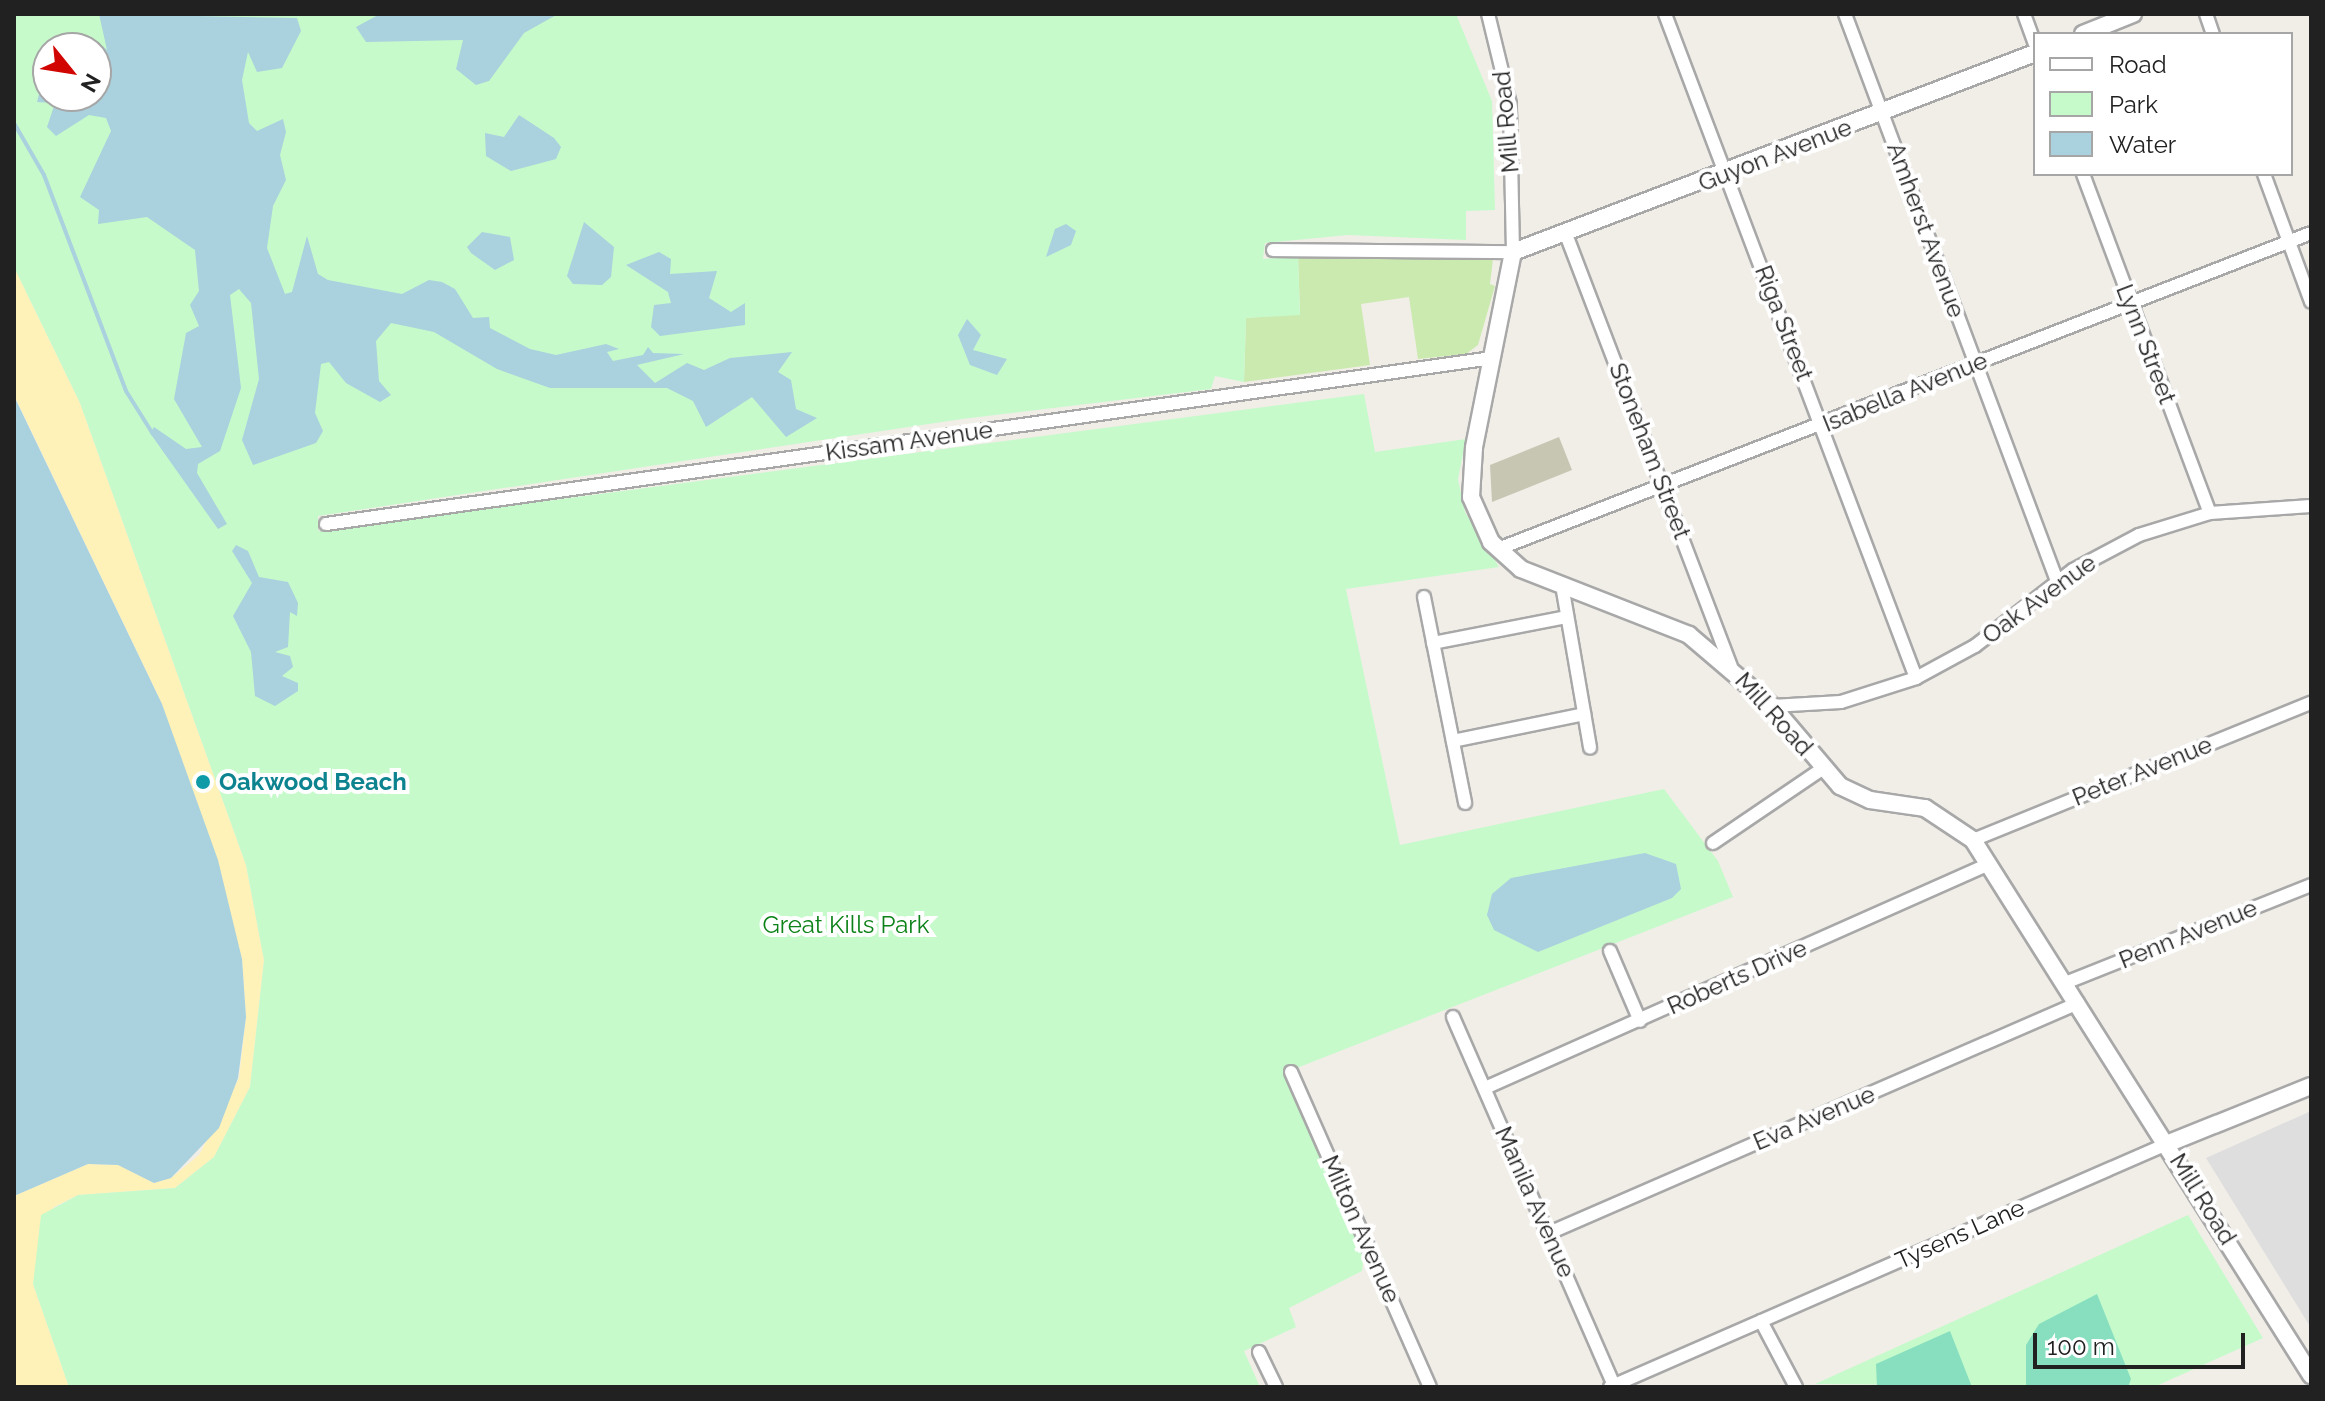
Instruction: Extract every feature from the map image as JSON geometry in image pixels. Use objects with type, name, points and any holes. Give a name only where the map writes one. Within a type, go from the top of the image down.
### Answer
[{"type":"street","name":"Mill Road","points":[[1488,14],[1510,104],[1513,252],[1469,478],[1481,528],[1498,549],[1563,591],[1689,635],[1731,666],[1772,706],[1822,769],[1854,795],[1925,808],[1973,840],[2169,1143],[2311,1375]]},
{"type":"street","name":"Riga Street","points":[[1665,14],[1916,678]]},
{"type":"street","name":"Amherst Avenue","points":[[1845,14],[2057,581]]},
{"type":"street","points":[[2024,14],[2033,39]]},
{"type":"street","points":[[2088,32],[2133,14]]},
{"type":"street","name":"Guyon Avenue","points":[[1513,252],[1567,237],[2033,54]]},
{"type":"street","name":"Lynn Street","points":[[2084,176],[2210,513]]},
{"type":"street","points":[[2265,176],[2311,302]]},
{"type":"street","name":"Isabella Avenue","points":[[1498,549],[2311,233]]},
{"type":"street","name":"Stoneham Street","points":[[1567,237],[1731,666]]},
{"type":"street","points":[[1273,250],[1513,252]]},
{"type":"street","name":"Kissam Avenue","points":[[326,524],[1492,358]]},
{"type":"street","name":"Oak Avenue","points":[[1772,706],[1841,702],[1916,678],[1975,646],[2057,581],[2139,535],[2210,513],[2311,506]]},
{"type":"street","points":[[1563,591],[1590,748]]},
{"type":"street","points":[[1424,597],[1465,803]]},
{"type":"street","points":[[1433,643],[1567,617]]},
{"type":"street","name":"Peter Avenue","points":[[1973,840],[2311,703]]},
{"type":"street","points":[[1453,741],[1584,714]]},
{"type":"street","points":[[1713,843],[1822,769]]},
{"type":"street","name":"Roberts Drive","points":[[1485,1088],[1989,864]]},
{"type":"street","name":"Penn Avenue","points":[[2065,983],[2311,885]]},
{"type":"street","points":[[1610,951],[1640,1021]]},
{"type":"street","name":"Eva Avenue","points":[[1549,1233],[2078,1003]]},
{"type":"street","name":"Manila Avenue","points":[[1453,1017],[1613,1386]]},
{"type":"street","name":"Milton Avenue","points":[[1291,1072],[1430,1387]]},
{"type":"street","name":"Tysens Lane","points":[[1613,1386],[2169,1143],[2311,1086]]},
{"type":"street","points":[[1761,1321],[1796,1387]]},
{"type":"street","points":[[1259,1352],[1276,1387]]},
{"type":"shaded area","points":[[1559,437],[1572,470],[1492,502],[1490,465]]},
{"type":"shaded area","points":[[2311,1111],[2311,1328],[2206,1158]]},
{"type":"green space","name":"Great Kills Park","points":[[14,14],[1456,14],[1492,101],[1495,210],[1466,211],[1466,240],[1348,235],[1265,243],[1263,259],[1298,256],[1300,315],[1246,318],[1244,382],[1215,376],[1211,389],[962,419],[318,516],[318,531],[1364,394],[1375,452],[1466,439],[1458,479],[1465,512],[1499,567],[1346,589],[1400,845],[1664,789],[1718,861],[1733,897],[1284,1073],[1364,1255],[1362,1271],[1289,1308],[1296,1327],[1244,1351],[1260,1387],[69,1387],[33,1284],[41,1215],[78,1195],[175,1188],[214,1157],[250,1087],[264,960],[246,865],[80,403],[14,267]]},
{"type":"green space","points":[[1298,256],[1493,259],[1490,284],[1495,286],[1478,345],[1466,354],[1418,359],[1409,297],[1361,304],[1370,365],[1244,382],[1246,318],[1300,314]]},
{"type":"green space","points":[[2188,1215],[2263,1338],[2154,1387],[1815,1384]]},
{"type":"green space","points":[[2097,1294],[2131,1379],[2128,1387],[2026,1387],[2026,1345],[2039,1324]]},
{"type":"green space","points":[[1950,1331],[1972,1387],[1877,1387],[1876,1364]]},
{"type":"sand","name":"Oakwood Beach","points":[[14,267],[80,403],[246,865],[264,960],[250,1087],[214,1157],[175,1188],[78,1195],[54,1207],[44,1223],[33,1284],[69,1387],[14,1387],[14,1196],[88,1164],[118,1165],[154,1183],[171,1178],[199,1155],[239,1078],[246,1017],[242,959],[162,704],[14,395]]},
{"type":"water","points":[[99,14],[297,18],[301,31],[282,68],[257,72],[248,52],[242,80],[249,123],[257,131],[283,119],[286,132],[280,155],[286,180],[273,206],[267,248],[285,294],[292,292],[307,236],[318,274],[328,280],[402,294],[429,280],[442,282],[455,289],[473,318],[489,317],[490,328],[530,349],[556,355],[606,344],[619,349],[607,352],[613,361],[643,355],[648,347],[653,353],[684,354],[637,365],[655,383],[687,363],[704,370],[730,358],[792,352],[778,372],[791,380],[796,409],[817,418],[786,437],[752,397],[706,427],[693,401],[667,388],[550,388],[497,369],[434,332],[391,323],[376,341],[379,381],[391,395],[380,402],[346,383],[329,362],[321,364],[315,413],[323,431],[316,443],[253,465],[242,440],[259,379],[251,303],[239,289],[230,295],[241,388],[220,451],[198,464],[197,473],[227,524],[218,529],[150,433],[154,427],[186,449],[202,447],[174,399],[186,333],[199,326],[190,305],[199,291],[195,250],[147,217],[98,224],[99,210],[80,197],[111,131],[106,118],[89,115],[56,136],[47,127],[52,112],[112,112],[112,32],[103,32]]},
{"type":"water","points":[[380,14],[558,14],[524,33],[489,81],[476,85],[456,69],[463,40],[366,42],[356,27]]},
{"type":"water","points":[[519,115],[554,138],[561,147],[556,159],[511,171],[486,156],[485,133],[504,137]]},
{"type":"water","points":[[584,222],[614,247],[611,277],[602,285],[573,284],[567,276]]},
{"type":"water","points":[[1066,224],[1076,231],[1071,245],[1046,257],[1055,229]]},
{"type":"water","points":[[482,232],[510,237],[514,260],[495,270],[471,253],[467,247]]},
{"type":"water","points":[[659,252],[671,259],[670,274],[717,271],[709,298],[731,312],[745,303],[745,325],[660,336],[651,327],[654,305],[671,303],[668,292],[626,265]]},
{"type":"water","points":[[967,319],[981,335],[973,350],[1007,359],[997,375],[970,365],[958,335]]},
{"type":"water","points":[[14,396],[162,704],[218,860],[242,959],[246,1017],[238,1078],[219,1128],[171,1178],[154,1183],[118,1165],[88,1164],[14,1196]]},
{"type":"water","points":[[236,545],[248,551],[259,577],[288,582],[298,603],[297,616],[290,612],[288,647],[275,652],[290,656],[293,667],[282,676],[298,683],[298,691],[275,706],[255,696],[251,652],[233,616],[252,583],[232,551]]},
{"type":"water","points":[[1645,853],[1676,864],[1681,889],[1672,898],[1538,952],[1494,930],[1487,915],[1492,894],[1511,878]]},
{"type":"waterway","points":[[14,123],[44,175],[126,391],[153,434]]},
{"type":"place","name":"Oakwood Beach","points":[[203,782]]}]
